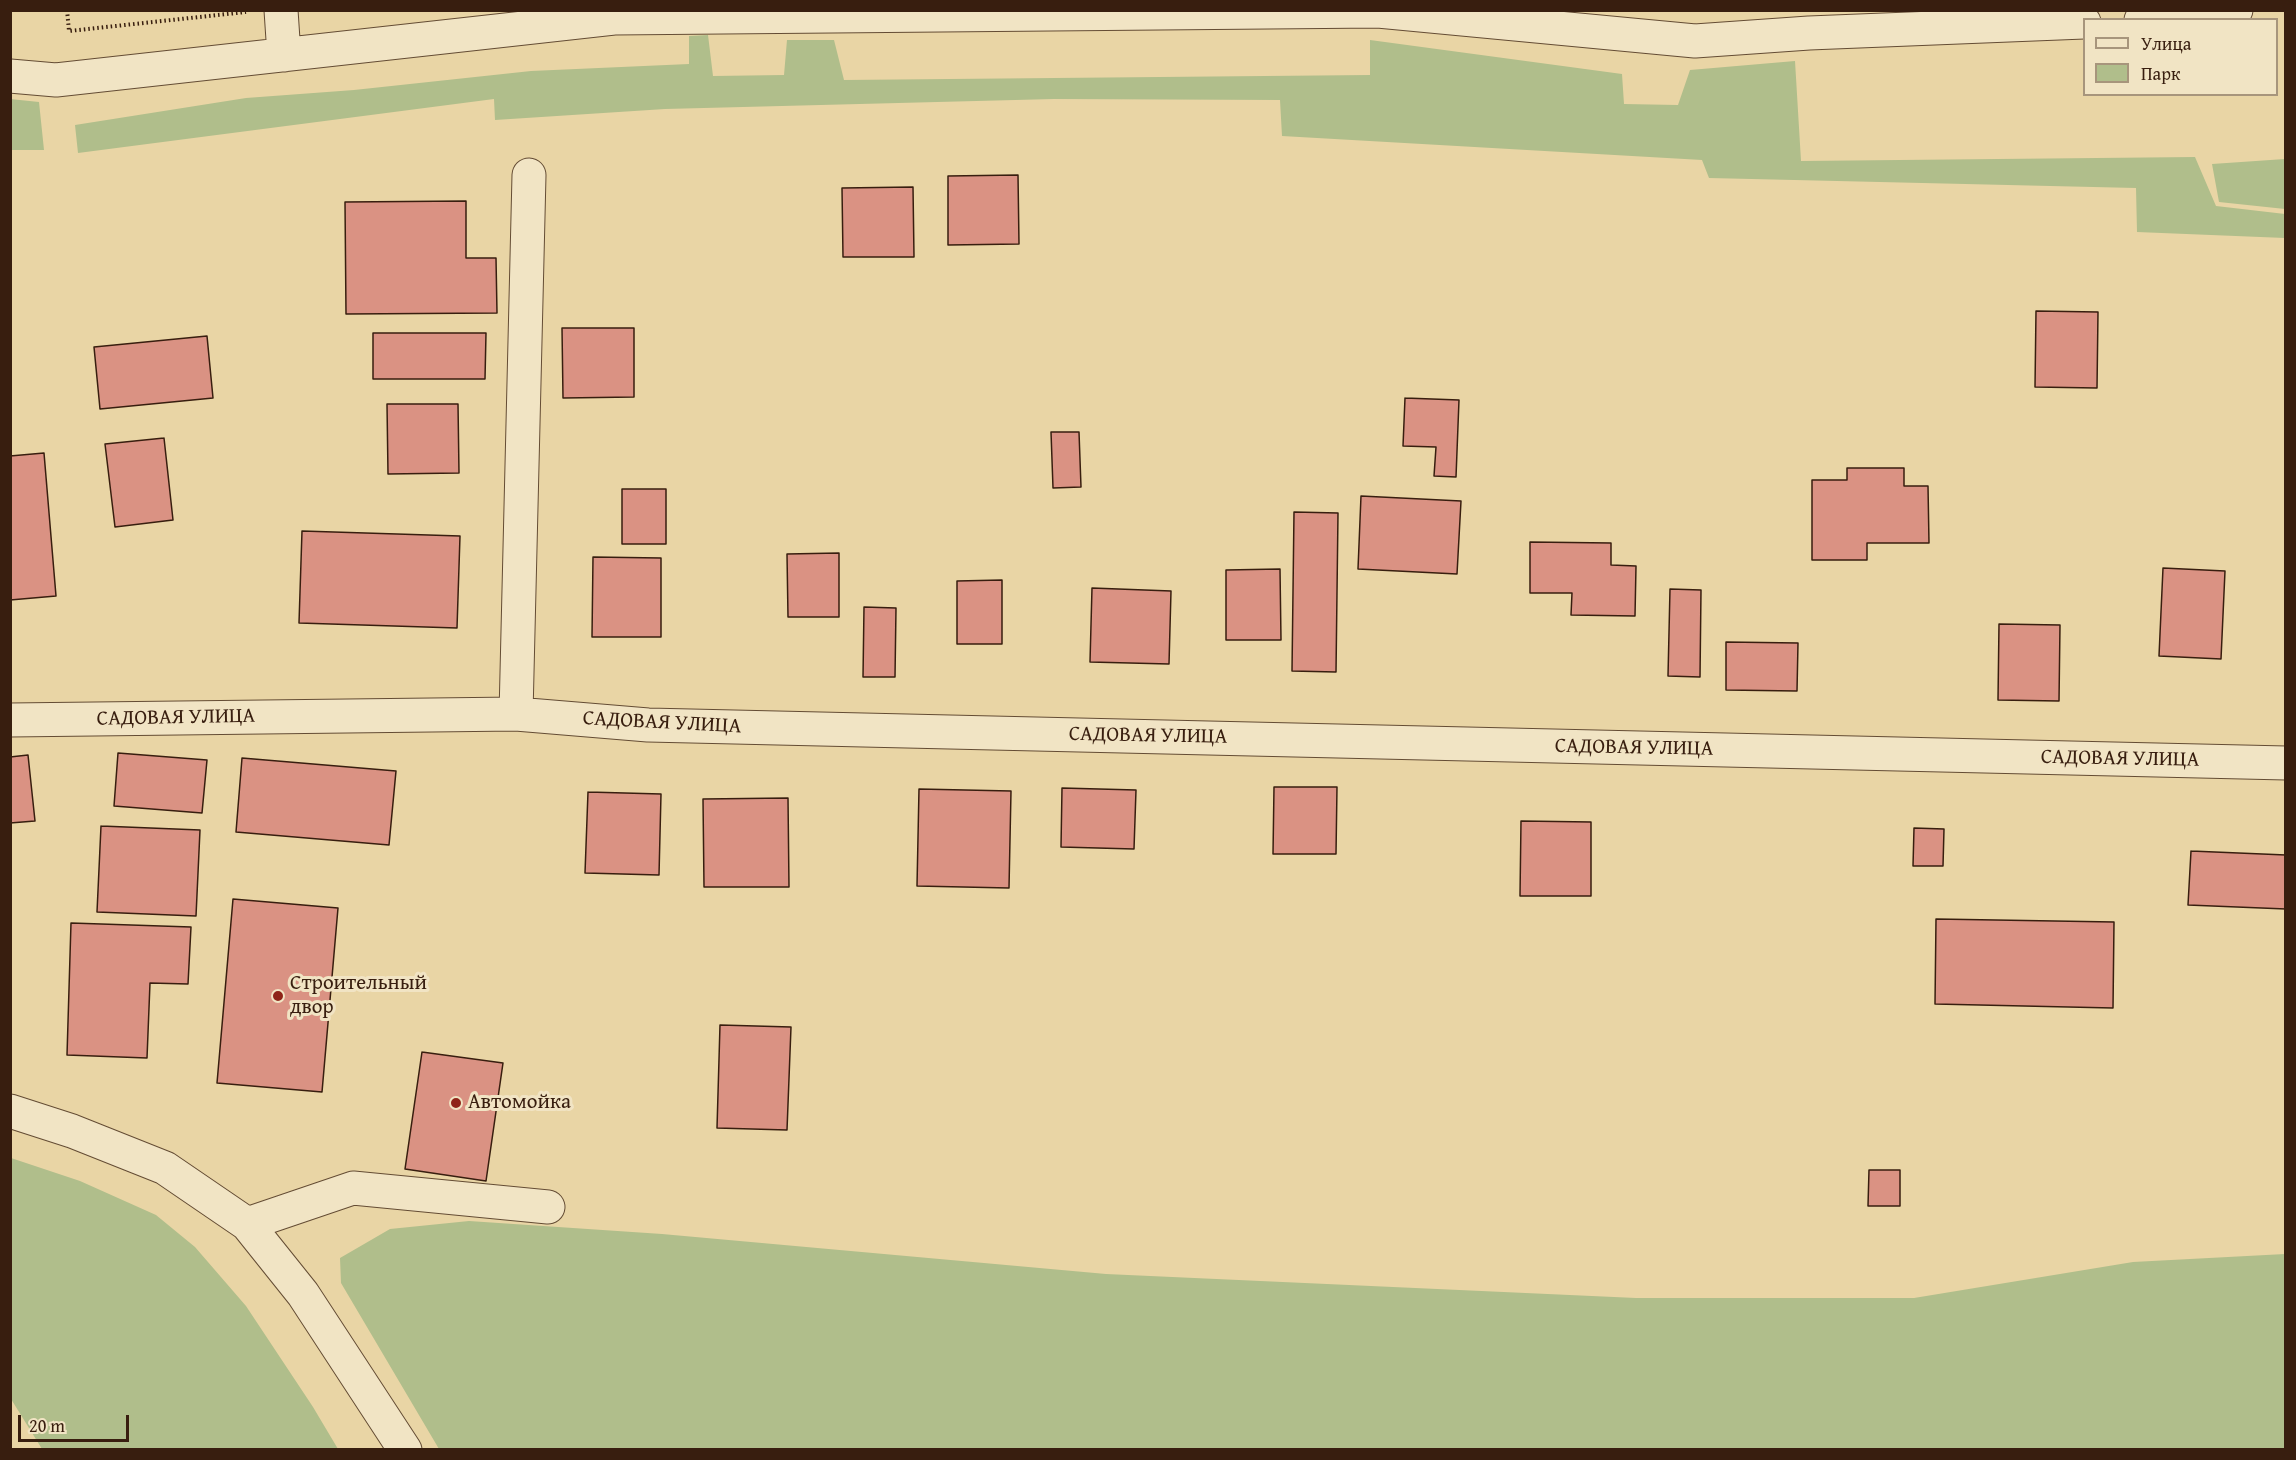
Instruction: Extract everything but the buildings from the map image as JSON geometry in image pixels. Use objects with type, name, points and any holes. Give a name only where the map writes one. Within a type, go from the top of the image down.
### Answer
[{"type":"street","points":[[2160,18],[2236,10]]},
{"type":"street","points":[[266,11],[284,55]]},
{"type":"street","points":[[10,76],[56,80],[614,18],[1378,11],[1695,41],[1809,33],[2083,22]]},
{"type":"street","points":[[516,714],[530,175]]},
{"type":"street","name":"САДОВАЯ УЛИЦА","points":[[10,720],[516,714],[648,724],[2286,763]]},
{"type":"street","points":[[10,1112],[72,1131],[165,1168],[246,1224],[303,1294],[405,1449]]},
{"type":"street","points":[[246,1224],[353,1188],[548,1207]]},
{"type":"path","points":[[67,10],[69,32],[266,11]]},
{"type":"green space","points":[[708,35],[713,76],[784,75],[787,40],[834,40],[844,80],[1370,75],[1370,40],[1622,74],[1624,104],[1678,105],[1690,70],[1795,61],[1801,161],[2195,157],[2216,206],[2285,214],[2285,238],[2137,232],[2136,188],[1709,178],[1702,160],[1282,136],[1280,100],[1054,99],[665,109],[495,120],[494,99],[78,153],[75,125],[246,98],[354,90],[531,71],[689,64],[689,36]]},
{"type":"green space","points":[[10,99],[39,102],[44,150],[11,150]]},
{"type":"green space","points":[[2285,159],[2285,209],[2219,202],[2212,164]]},
{"type":"green space","points":[[11,1158],[80,1181],[156,1215],[195,1247],[246,1306],[338,1449],[42,1449],[11,1399]]},
{"type":"green space","points":[[469,1221],[662,1234],[1106,1274],[1636,1298],[1914,1298],[2133,1262],[2285,1254],[2285,1449],[439,1449],[341,1283],[340,1258],[390,1229]]},
{"type":"place","name":"Строительный двор","points":[[278,996]]},
{"type":"place","name":"Автомойка","points":[[456,1103]]}]
